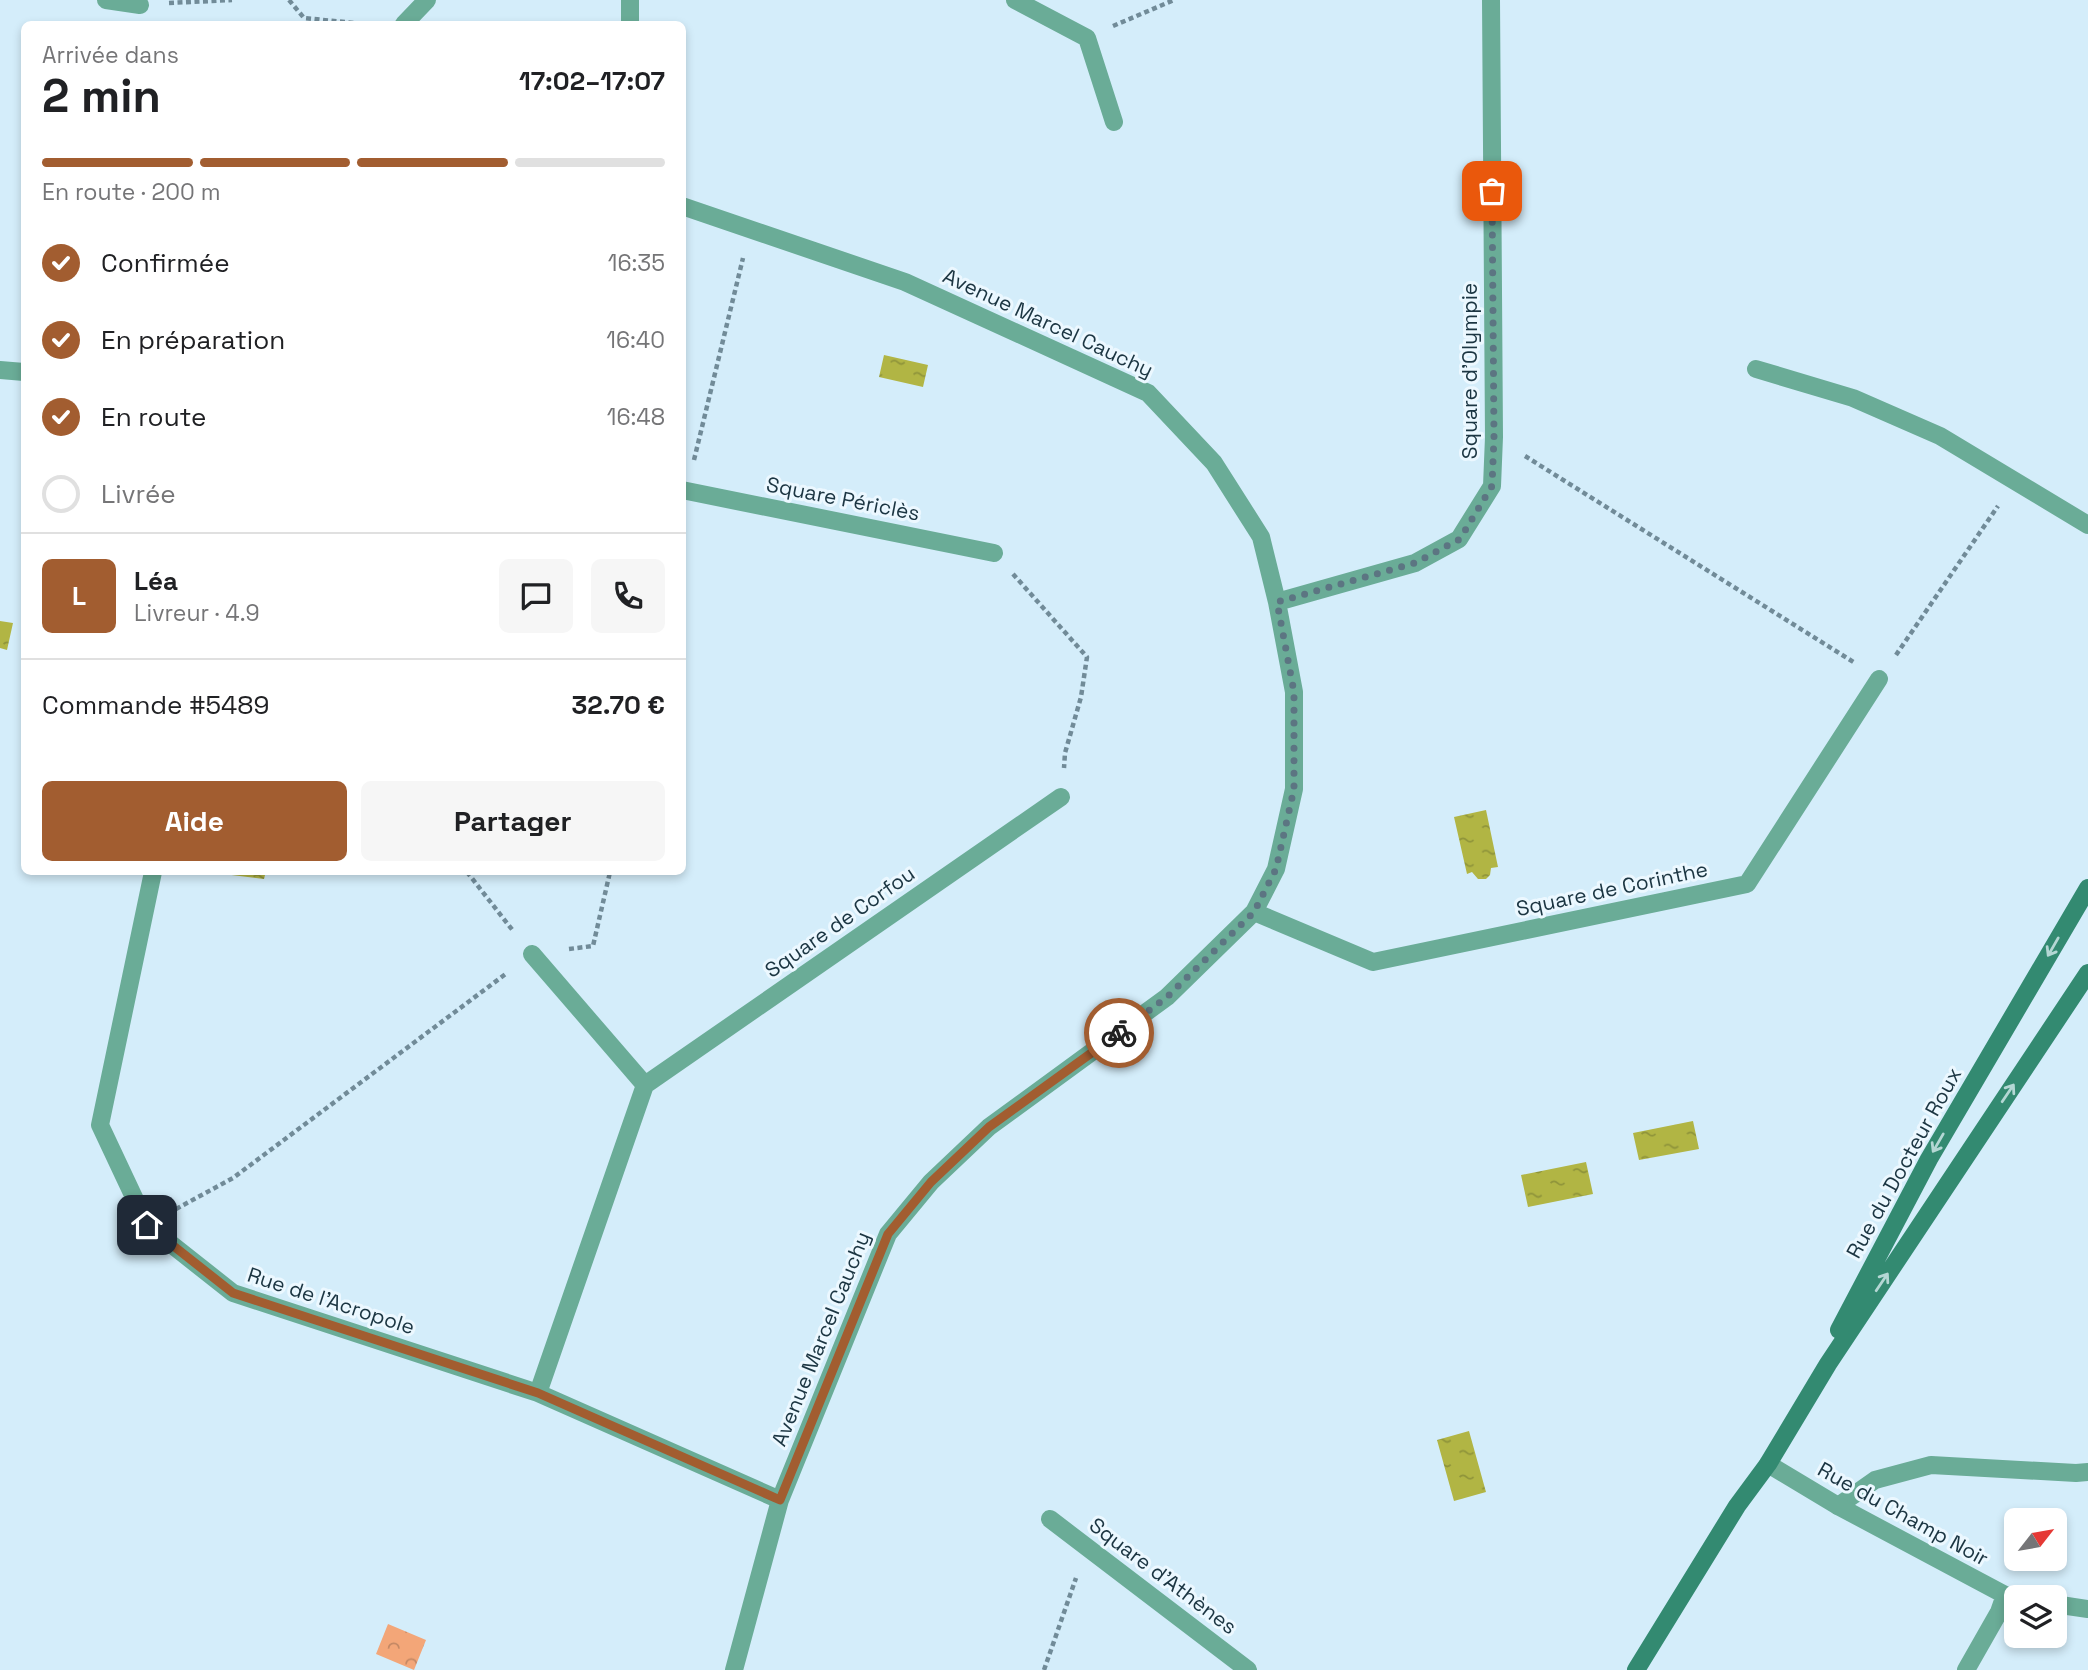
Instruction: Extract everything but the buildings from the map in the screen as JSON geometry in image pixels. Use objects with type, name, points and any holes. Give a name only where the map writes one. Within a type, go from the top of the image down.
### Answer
[{"type":"main road","name":"Rue du Docteur Roux","points":[[1768,1464],[1929,1159],[2088,888]]},
{"type":"main road","name":"Rue du Docteur Roux","points":[[1636,1670],[1737,1506],[1768,1464],[1828,1364],[2088,973]]},
{"type":"street","points":[[106,0],[140,5]]},
{"type":"street","points":[[407,21],[427,0]]},
{"type":"street","points":[[630,21],[631,0]]},
{"type":"street","points":[[1015,0],[1087,38],[1114,122]]},
{"type":"street","name":"Square d’Olympie","points":[[1277,602],[1415,563],[1460,539],[1492,486],[1494,437],[1491,0]]},
{"type":"street","name":"Avenue Marcel Cauchy","points":[[686,207],[905,282],[1148,393],[1214,463],[1261,537],[1277,602],[1294,692],[1294,789],[1276,869],[1254,912],[1167,997],[989,1127],[931,1182],[888,1234],[780,1500],[734,1670]]},
{"type":"street","points":[[1756,369],[1853,398],[1928,430],[2088,525]]},
{"type":"street","points":[[0,370],[21,372]]},
{"type":"street","name":"Square Périclès","points":[[686,491],[994,553]]},
{"type":"street","name":"Square de Corinthe","points":[[1254,912],[1373,962],[1748,884],[1879,678]]},
{"type":"street","name":"Square de Corfou","points":[[645,1085],[1061,797]]},
{"type":"street","name":"Rue de l’Acropole","points":[[152,875],[100,1125],[147,1225],[233,1293],[538,1393],[780,1500]]},
{"type":"street","points":[[532,954],[645,1085],[538,1393]]},
{"type":"street","name":"Rue du Champ Noir","points":[[1768,1464],[1838,1506],[2004,1592]]},
{"type":"street","points":[[1838,1506],[1875,1480],[1931,1465],[2088,1472]]},
{"type":"street","name":"Square d’Athènes","points":[[1051,1519],[1248,1670]]},
{"type":"street","points":[[1966,1670],[2004,1606]]},
{"type":"street","points":[[2067,1606],[2088,1609]]},
{"type":"path","points":[[140,5],[232,0]]},
{"type":"path","points":[[289,0],[304,18],[334,21]]},
{"type":"path","points":[[1087,38],[1174,0]]},
{"type":"path","points":[[686,487],[750,230]]},
{"type":"path","points":[[1494,437],[1879,678],[2015,481]]},
{"type":"path","points":[[994,553],[1087,657],[1081,696],[1065,753],[1061,797]]},
{"type":"path","points":[[469,875],[532,954]]},
{"type":"path","points":[[147,1225],[233,1178],[532,954],[593,946],[609,875]]},
{"type":"path","points":[[1044,1670],[1087,1547]]},
{"type":"green space","points":[[388,1624],[426,1640],[414,1670],[376,1654]]},
{"type":"water","points":[[884,355],[928,365],[923,387],[879,377]]},
{"type":"water","points":[[0,621],[13,623],[7,650],[0,648]]},
{"type":"water","points":[[1486,810],[1498,867],[1491,868],[1486,879],[1478,879],[1472,872],[1467,874],[1454,817]]},
{"type":"water","points":[[231,875],[265,875],[264,879]]},
{"type":"water","points":[[1693,1121],[1699,1149],[1639,1160],[1633,1133]]},
{"type":"water","points":[[1586,1162],[1593,1194],[1528,1207],[1521,1175]]},
{"type":"water","points":[[1469,1431],[1486,1492],[1454,1501],[1437,1440]]},
{"type":"way so far","points":[[1119,1033],[1167,997],[1254,912],[1276,869],[1294,789],[1294,692],[1277,602],[1415,563],[1460,539],[1492,486],[1492,191]]},
{"type":"route","points":[[147,1225],[233,1293],[538,1393],[780,1500],[888,1234],[931,1182],[989,1127],[1119,1033]]}]
